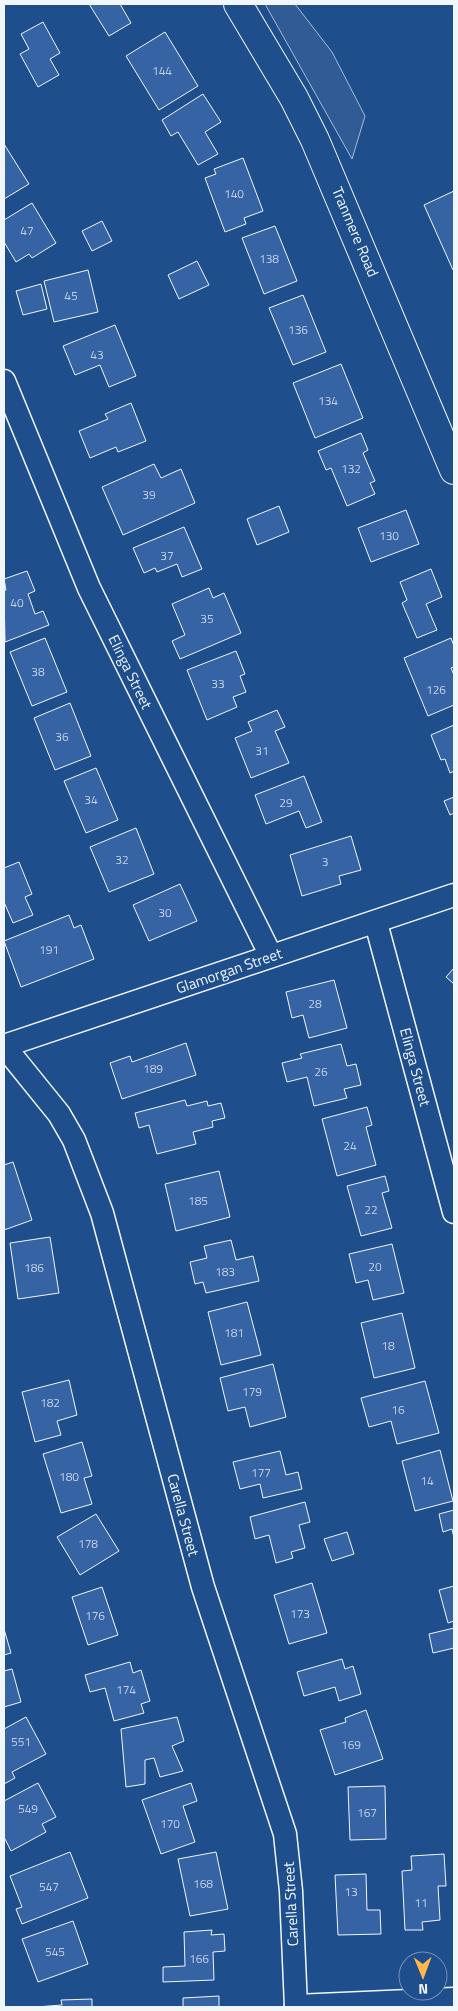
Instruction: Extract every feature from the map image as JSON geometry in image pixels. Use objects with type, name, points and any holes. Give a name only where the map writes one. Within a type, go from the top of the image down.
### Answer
[{"type":"street","name":"Tranmere Road","points":[[238,4],[289,90],[315,140],[454,470]]},
{"type":"street","name":"Elinga Street","points":[[4,382],[89,588],[271,956]]},
{"type":"street","name":"Glamorgan Street","points":[[4,1046],[271,956],[376,923],[454,895]]},
{"type":"street","name":"Elinga Street","points":[[376,923],[454,1212]]},
{"type":"street","name":"Carella Street","points":[[4,1046],[62,1120],[81,1157],[102,1213],[203,1587],[285,1834],[291,1891],[296,2007]]},
{"type":"street","points":[[296,2007],[454,1999]]},
{"type":"shaded area","points":[[265,4],[295,4],[332,52],[365,116],[352,159]]},
{"type":"building","points":[[89,4],[120,4],[131,23],[109,36]]},
{"type":"building","points":[[43,22],[60,53],[50,59],[59,75],[38,87],[20,54],[29,49],[21,34]]},
{"type":"building","points":[[165,32],[198,86],[159,110],[126,56]]},
{"type":"building","points":[[203,94],[221,122],[205,132],[218,154],[198,165],[178,132],[171,136],[162,120]]},
{"type":"building","points":[[4,144],[29,184],[4,199]]},
{"type":"building","points":[[243,158],[263,211],[244,218],[246,224],[225,232],[205,178],[216,174],[214,169]]},
{"type":"building","points":[[454,191],[454,270],[453,270],[424,205]]},
{"type":"building","points":[[32,203],[56,243],[32,258],[29,254],[16,262],[4,242],[4,220]]},
{"type":"building","points":[[102,221],[112,241],[92,251],[82,231]]},
{"type":"building","points":[[275,226],[297,281],[264,294],[242,238]]},
{"type":"building","points":[[197,261],[209,285],[179,299],[168,275]]},
{"type":"building","points":[[88,270],[98,312],[54,322],[44,281]]},
{"type":"building","points":[[41,284],[47,309],[23,315],[16,291]]},
{"type":"building","points":[[303,295],[326,352],[293,365],[269,308]]},
{"type":"building","points":[[115,325],[136,376],[109,387],[100,365],[75,375],[63,346]]},
{"type":"building","points":[[341,364],[363,418],[315,438],[293,383]]},
{"type":"building","points":[[131,403],[146,441],[118,452],[116,447],[90,458],[79,431],[108,419],[105,414]]},
{"type":"building","points":[[361,433],[368,450],[363,453],[375,481],[370,483],[375,494],[347,506],[331,468],[326,470],[318,451]]},
{"type":"building","points":[[154,464],[161,478],[181,469],[195,503],[123,535],[102,487]]},
{"type":"building","points":[[279,506],[289,532],[257,545],[247,519]]},
{"type":"building","points":[[406,510],[419,544],[371,562],[358,528]]},
{"type":"building","points":[[184,527],[202,569],[182,577],[177,564],[157,572],[155,568],[144,573],[133,548]]},
{"type":"building","points":[[431,569],[442,597],[426,604],[437,630],[417,638],[402,603],[407,600],[400,582]]},
{"type":"building","points":[[27,571],[35,591],[28,594],[35,614],[43,611],[49,625],[5,642],[4,591],[6,590],[4,579]]},
{"type":"building","points":[[209,588],[213,598],[224,593],[241,633],[180,659],[172,641],[185,635],[172,604]]},
{"type":"building","points":[[45,638],[67,692],[32,706],[10,652]]},
{"type":"building","points":[[451,638],[454,646],[454,667],[451,668],[454,675],[454,705],[428,716],[404,658]]},
{"type":"building","points":[[236,651],[245,674],[240,676],[246,692],[233,697],[237,707],[207,720],[187,670]]},
{"type":"building","points":[[70,703],[91,756],[55,770],[34,718]]},
{"type":"building","points":[[277,710],[285,727],[275,731],[289,763],[251,778],[235,738],[252,731],[248,722]]},
{"type":"building","points":[[454,725],[454,771],[450,773],[445,759],[441,760],[431,735]]},
{"type":"building","points":[[96,768],[118,820],[86,833],[64,781]]},
{"type":"building","points":[[304,776],[322,822],[306,828],[299,811],[266,824],[255,795]]},
{"type":"building","points":[[454,797],[454,813],[450,815],[444,801]]},
{"type":"building","points":[[136,828],[154,874],[109,892],[90,847]]},
{"type":"building","points":[[351,836],[361,870],[339,876],[341,884],[302,896],[290,855]]},
{"type":"building","points":[[19,862],[32,894],[25,897],[33,915],[13,923],[4,902],[4,868]]},
{"type":"building","points":[[180,884],[197,921],[149,941],[133,905]]},
{"type":"building","points":[[69,915],[74,928],[81,925],[94,959],[21,987],[4,941]]},
{"type":"building","points":[[454,968],[454,984],[446,977]]},
{"type":"building","points":[[334,980],[347,1028],[309,1038],[303,1015],[292,1018],[286,992]]},
{"type":"building","points":[[186,1043],[196,1075],[122,1099],[110,1063],[130,1056],[132,1062]]},
{"type":"building","points":[[341,1044],[347,1066],[356,1064],[361,1085],[344,1089],[347,1098],[314,1106],[307,1077],[287,1082],[282,1063],[302,1058],[300,1054]]},
{"type":"building","points":[[185,1100],[187,1106],[207,1101],[208,1106],[221,1103],[225,1118],[212,1121],[213,1127],[193,1132],[196,1144],[157,1154],[149,1125],[139,1128],[135,1113]]},
{"type":"building","points":[[367,1107],[372,1125],[366,1127],[376,1165],[337,1176],[322,1119]]},
{"type":"building","points":[[13,1162],[32,1220],[4,1230],[4,1165]]},
{"type":"building","points":[[219,1171],[230,1217],[176,1231],[165,1184]]},
{"type":"building","points":[[385,1176],[389,1191],[382,1193],[392,1228],[361,1236],[347,1186]]},
{"type":"building","points":[[50,1237],[59,1293],[18,1299],[10,1243]]},
{"type":"building","points":[[231,1240],[236,1260],[253,1256],[259,1281],[206,1293],[203,1282],[195,1284],[190,1262],[207,1258],[204,1246]]},
{"type":"building","points":[[392,1244],[404,1293],[373,1300],[368,1280],[356,1283],[349,1254]]},
{"type":"building","points":[[247,1302],[261,1355],[221,1365],[208,1312]]},
{"type":"building","points":[[402,1313],[415,1368],[374,1378],[361,1323]]},
{"type":"building","points":[[273,1364],[286,1417],[250,1427],[245,1407],[228,1411],[220,1378]]},
{"type":"building","points":[[69,1380],[77,1415],[57,1421],[61,1435],[35,1442],[22,1392]]},
{"type":"building","points":[[425,1381],[439,1433],[397,1444],[391,1421],[369,1427],[361,1398]]},
{"type":"building","points":[[82,1442],[92,1476],[84,1478],[92,1504],[61,1513],[43,1454]]},
{"type":"building","points":[[440,1450],[453,1501],[415,1511],[402,1461]]},
{"type":"building","points":[[280,1451],[286,1475],[298,1472],[302,1489],[263,1498],[260,1484],[240,1489],[233,1462]]},
{"type":"building","points":[[305,1502],[310,1522],[299,1525],[305,1548],[291,1552],[293,1558],[276,1563],[269,1535],[255,1539],[250,1517]]},
{"type":"building","points":[[454,1510],[454,1538],[452,1529],[443,1532],[439,1514]]},
{"type":"building","points":[[96,1514],[119,1551],[80,1575],[57,1537]]},
{"type":"building","points":[[347,1532],[354,1554],[332,1561],[324,1539]]},
{"type":"building","points":[[312,1583],[327,1633],[289,1644],[274,1595]]},
{"type":"building","points":[[454,1586],[454,1621],[448,1623],[439,1590]]},
{"type":"building","points":[[102,1587],[118,1635],[88,1645],[72,1597]]},
{"type":"building","points":[[454,1628],[454,1648],[433,1653],[429,1634]]},
{"type":"building","points":[[4,1629],[11,1653],[4,1655]]},
{"type":"building","points":[[342,1659],[345,1669],[353,1666],[361,1694],[339,1701],[335,1687],[304,1696],[297,1672]]},
{"type":"building","points":[[130,1662],[133,1673],[141,1670],[150,1701],[141,1704],[144,1713],[114,1721],[105,1688],[90,1692],[85,1675]]},
{"type":"building","points":[[12,1669],[21,1702],[4,1707],[4,1671]]},
{"type":"building","points":[[366,1710],[383,1759],[335,1775],[320,1730],[346,1722],[345,1718]]},
{"type":"building","points":[[26,1717],[46,1754],[12,1772],[15,1778],[4,1784],[4,1729]]},
{"type":"building","points":[[177,1717],[184,1741],[172,1746],[183,1771],[160,1777],[154,1758],[145,1760],[145,1784],[126,1787],[121,1729]]},
{"type":"building","points":[[38,1783],[56,1817],[42,1824],[46,1832],[11,1851],[4,1837],[4,1801]]},
{"type":"building","points":[[191,1783],[197,1801],[183,1806],[195,1842],[161,1854],[142,1800]]},
{"type":"building","points":[[385,1786],[386,1839],[350,1840],[348,1787]]},
{"type":"building","points":[[70,1852],[88,1898],[22,1924],[16,1909],[22,1907],[10,1876]]},
{"type":"building","points":[[216,1852],[228,1909],[190,1916],[178,1859]]},
{"type":"building","points":[[444,1854],[446,1886],[438,1886],[440,1920],[422,1922],[423,1930],[405,1930],[402,1871],[412,1870],[411,1856]]},
{"type":"building","points":[[366,1874],[367,1910],[380,1910],[381,1934],[338,1935],[335,1875]]},
{"type":"building","points":[[73,1921],[88,1964],[38,1982],[22,1939]]},
{"type":"building","points":[[212,1930],[211,1935],[224,1934],[225,1951],[213,1952],[214,1980],[163,1982],[163,1967],[185,1966],[184,1932]]},
{"type":"building","points":[[219,1996],[219,2007],[183,2007],[183,1998]]},
{"type":"building","points":[[92,1999],[92,2007],[36,2007],[62,2005],[61,2000]]}]
